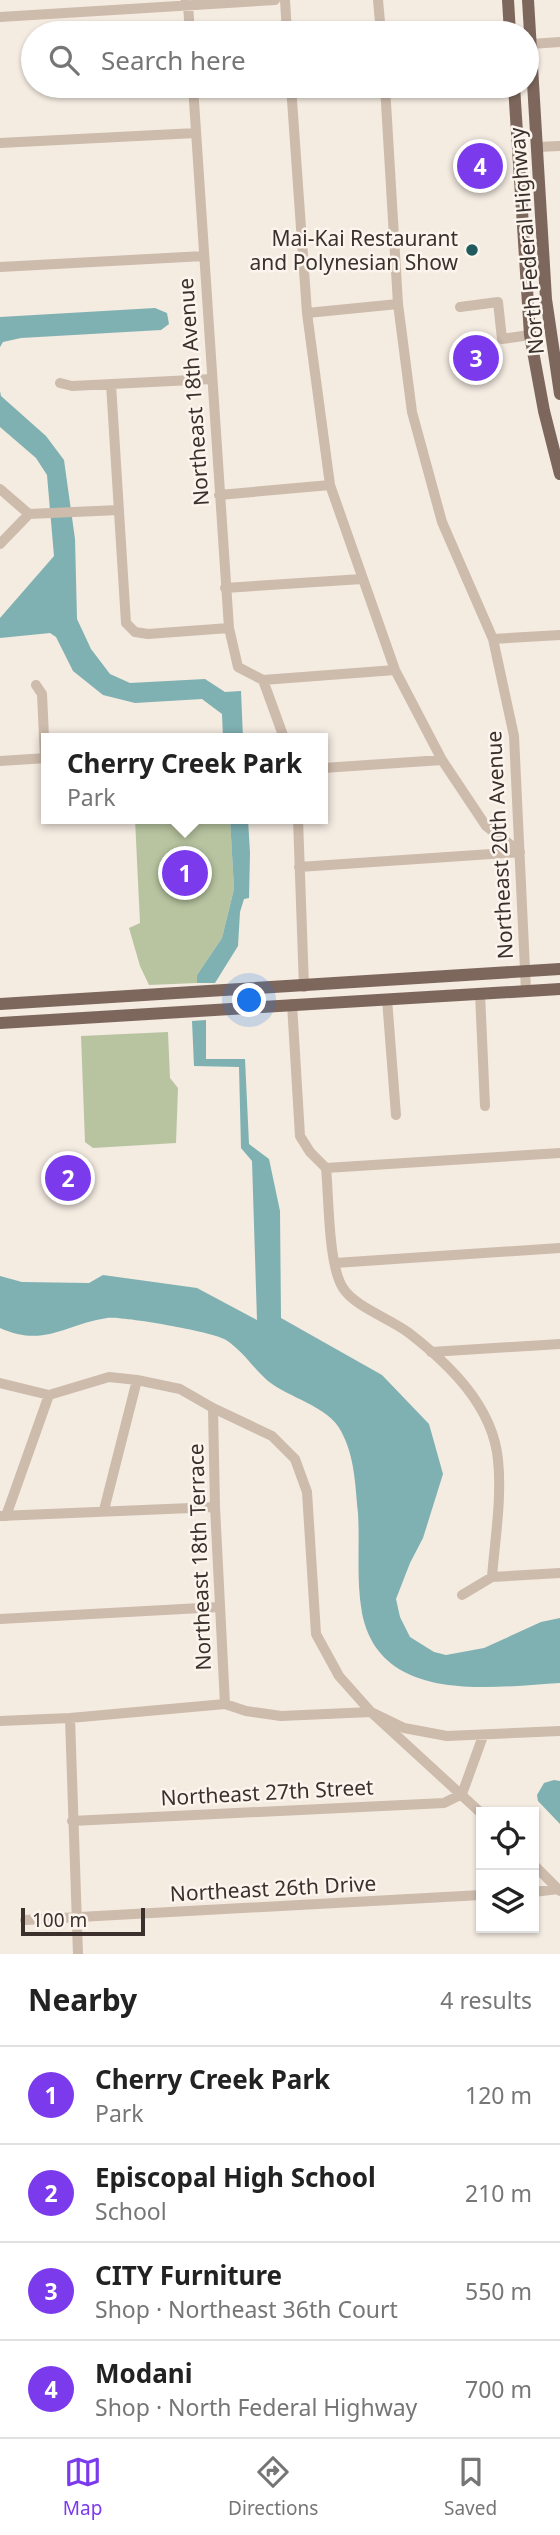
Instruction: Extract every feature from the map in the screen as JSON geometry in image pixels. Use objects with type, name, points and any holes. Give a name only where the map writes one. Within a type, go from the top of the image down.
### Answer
[{"type":"main road","points":[[508,0],[509,21]]},
{"type":"main road","name":"North Federal Highway","points":[[528,0],[529,21]]},
{"type":"main road","name":"North Federal Highway","points":[[514,98],[530,335],[544,411],[560,474]]},
{"type":"main road","name":"North Federal Highway","points":[[534,98],[546,299],[560,394]]},
{"type":"main road","points":[[516,126],[526,140],[537,147]]},
{"type":"main road","points":[[518,158],[526,160],[539,180]]},
{"type":"main road","points":[[530,335],[540,353],[554,360]]},
{"type":"main road","points":[[0,1003],[304,987],[560,969]]},
{"type":"main road","points":[[292,1004],[304,987]]},
{"type":"main road","points":[[0,1023],[560,989]]},
{"type":"main road","points":[[221,1009],[229,1000],[229,991]]},
{"type":"main road","points":[[0,1014],[14,1003]]},
{"type":"street","points":[[0,17],[186,3],[275,0]]},
{"type":"street","points":[[285,0],[286,21]]},
{"type":"street","points":[[378,0],[380,21]]},
{"type":"street","points":[[186,3],[188,21]]},
{"type":"street","points":[[539,43],[560,42]]},
{"type":"street","name":"Northeast 18th Avenue","points":[[194,98],[229,628],[238,667],[262,680]]},
{"type":"street","points":[[292,98],[307,313],[330,485],[395,670],[442,760],[486,826],[520,852]]},
{"type":"street","name":"Northeast 20th Avenue","points":[[386,98],[398,304],[412,412],[442,522],[493,639],[514,736],[526,990]]},
{"type":"street","points":[[0,143],[196,132]]},
{"type":"street","points":[[537,147],[560,146]]},
{"type":"street","points":[[0,267],[204,256]]},
{"type":"street","points":[[460,307],[498,302],[502,339],[530,335]]},
{"type":"street","points":[[307,313],[398,304]]},
{"type":"street","points":[[60,383],[72,386],[212,380]]},
{"type":"street","points":[[111,384],[126,623],[135,632],[148,634],[229,628]]},
{"type":"street","points":[[219,495],[330,485]]},
{"type":"street","points":[[0,489],[29,514],[119,510]]},
{"type":"street","points":[[0,544],[29,514]]},
{"type":"street","points":[[225,588],[362,579]]},
{"type":"street","points":[[493,639],[560,635]]},
{"type":"street","points":[[282,733],[262,680],[395,670]]},
{"type":"street","points":[[36,685],[42,694],[44,733]]},
{"type":"street","points":[[0,761],[41,758]]},
{"type":"street","points":[[328,768],[442,760]]},
{"type":"street","points":[[298,824],[304,987]]},
{"type":"street","points":[[299,867],[520,852]]},
{"type":"street","points":[[480,993],[485,1106]]},
{"type":"street","points":[[387,999],[396,1115]]},
{"type":"street","points":[[292,1004],[300,1136],[310,1152],[326,1168],[335,1263],[344,1290],[359,1303],[406,1331],[450,1368],[472,1396],[489,1425],[498,1459],[498,1507],[492,1577]]},
{"type":"street","points":[[326,1168],[560,1153]]},
{"type":"street","points":[[335,1263],[560,1248]]},
{"type":"street","points":[[432,1352],[560,1344]]},
{"type":"street","points":[[0,1383],[49,1395],[109,1377],[136,1380],[180,1389],[272,1436],[295,1459],[307,1492],[316,1634],[339,1676],[371,1712],[476,1808]]},
{"type":"street","points":[[104,1510],[136,1380]]},
{"type":"street","points":[[49,1395],[3,1516],[215,1507]]},
{"type":"street","name":"Northeast 18th Terrace","points":[[213,1408],[225,1704]]},
{"type":"street","points":[[462,1595],[492,1577],[560,1573]]},
{"type":"street","points":[[0,1619],[219,1607]]},
{"type":"street","points":[[0,1721],[70,1718],[225,1704],[246,1711],[281,1716],[371,1712],[404,1728],[447,1736],[560,1731]]},
{"type":"street","points":[[70,1718],[78,1954]]},
{"type":"street","points":[[462,1794],[484,1736]]},
{"type":"street","name":"Northeast 27th Street","points":[[72,1821],[444,1803],[462,1794]]},
{"type":"street","points":[[539,1870],[559,1890]]},
{"type":"street","points":[[539,1892],[559,1890]]},
{"type":"street","name":"Northeast 26th Drive","points":[[25,1920],[476,1895]]},
{"type":"green space","points":[[135,824],[230,824],[234,889],[222,938],[197,975],[197,983],[149,985],[140,966],[129,928],[140,923]]},
{"type":"green space","points":[[168,1032],[170,1078],[178,1088],[176,1143],[93,1148],[85,1142],[81,1036]]},
{"type":"water","points":[[155,308],[167,313],[169,324],[161,330],[21,338],[3,342],[0,347],[0,317]]},
{"type":"water","points":[[0,391],[1,396],[46,436],[64,460],[75,539],[77,619],[91,649],[110,674],[130,683],[205,679],[225,692],[241,691],[243,733],[223,733],[222,714],[202,699],[135,703],[103,695],[73,671],[56,637],[50,633],[0,638],[0,618],[54,556],[47,475],[36,458],[0,427]]},
{"type":"water","points":[[230,824],[248,824],[249,898],[244,899],[240,912],[238,946],[215,983],[197,983],[197,975],[222,938],[234,889]]},
{"type":"water","points":[[206,1020],[206,1059],[245,1059],[249,1144],[269,1159],[280,1211],[281,1318],[382,1375],[429,1424],[443,1474],[423,1538],[396,1599],[400,1617],[410,1637],[434,1652],[446,1655],[484,1648],[541,1622],[560,1618],[560,1683],[503,1687],[442,1684],[415,1677],[391,1663],[373,1643],[362,1613],[355,1481],[352,1461],[341,1431],[327,1415],[268,1381],[226,1340],[187,1329],[116,1318],[92,1321],[42,1335],[16,1334],[0,1328],[0,1276],[22,1282],[89,1283],[103,1275],[197,1288],[257,1320],[252,1161],[241,1148],[239,1067],[194,1066],[192,1021]]},
{"type":"water","points":[[560,1781],[560,1824],[538,1801],[537,1795],[544,1783]]},
{"type":"place","name":"Modani","points":[[480,166]]},
{"type":"place","name":"Mai-Kai Restaurant and Polynesian Show","points":[[472,250]]},
{"type":"place","name":"CITY Furniture","points":[[476,358]]},
{"type":"place","name":"Cherry Creek Park","points":[[185,873]]},
{"type":"place","name":"Episcopal High School","points":[[68,1178]]}]
